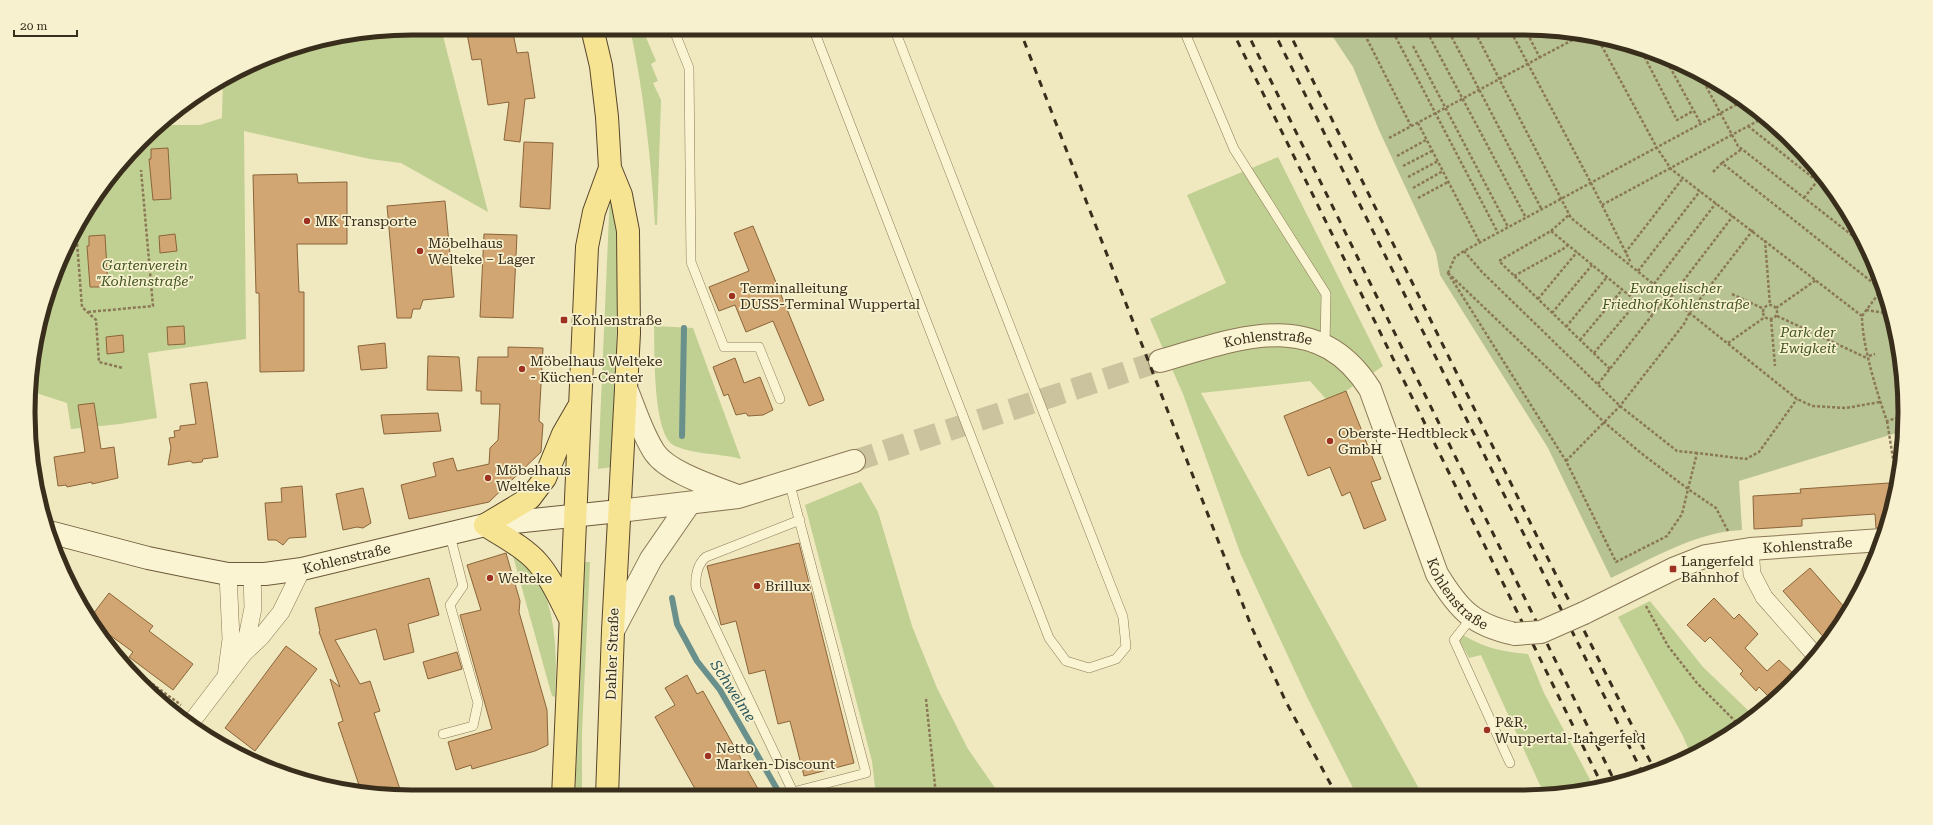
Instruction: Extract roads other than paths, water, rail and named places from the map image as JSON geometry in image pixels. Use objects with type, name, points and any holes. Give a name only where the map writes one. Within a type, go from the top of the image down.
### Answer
[{"type":"main road","points":[[563,790],[587,248],[594,212],[610,168],[607,117],[601,66],[594,35]]},
{"type":"main road","name":"Dahler Straße","points":[[607,790],[613,631],[629,333],[628,231],[621,195],[610,168]]},
{"type":"main road","points":[[570,620],[557,593],[538,563],[527,553],[485,525],[530,498],[545,478],[563,434],[580,406]]},
{"type":"street","name":"Kohlenstraße","points":[[1160,361],[1228,342],[1270,335],[1296,336],[1311,339],[1325,346],[1351,365],[1370,389],[1437,574],[1459,606],[1472,617],[1495,630],[1515,634],[1541,632],[1584,613],[1673,569],[1706,556],[1741,551],[1875,541]]},
{"type":"street","points":[[626,388],[656,454],[671,467],[692,478],[738,497]]},
{"type":"street","name":"Kohlenstraße","points":[[55,533],[148,558],[228,574],[277,574],[450,535],[485,525],[689,504],[738,497],[854,462]]},
{"type":"street","points":[[613,631],[651,559],[689,504]]},
{"type":"street","points":[[1741,551],[1764,597],[1812,651]]},
{"type":"street","points":[[193,719],[244,653],[261,637],[281,612],[302,569]]},
{"type":"street","points":[[226,677],[231,639],[228,574]]},
{"type":"street","points":[[244,653],[253,608],[252,574]]},
{"type":"lane","points":[[676,35],[689,68],[691,262],[724,347],[759,347],[780,400]]},
{"type":"lane","points":[[816,35],[1049,638],[1066,661],[1089,668],[1116,659],[1126,647],[1123,617],[897,35]]},
{"type":"lane","points":[[1187,35],[1234,149],[1326,294],[1325,346]]},
{"type":"lane","points":[[789,481],[866,773],[801,790]]},
{"type":"lane","points":[[792,790],[696,588],[695,578],[702,560],[706,557],[800,520]]},
{"type":"lane","points":[[443,734],[473,726],[478,703],[450,605],[463,586],[450,535]]},
{"type":"lane","points":[[1472,617],[1454,640],[1510,763]]},
{"type":"waterway","name":"Schwelme","points":[[682,436],[684,328]]},
{"type":"waterway","name":"Schwelme","points":[[672,598],[677,624],[697,661],[720,690],[778,790]]},
{"type":"tunnel","points":[[854,461],[1160,361]]},
{"type":"railway","points":[[1022,35],[1252,628],[1286,702],[1334,790]]},
{"type":"railway","points":[[1234,35],[1600,781]]},
{"type":"railway","points":[[1248,35],[1613,778]]},
{"type":"railway","points":[[1275,35],[1641,770]]},
{"type":"railway","points":[[1290,35],[1558,579],[1652,766]]},
{"type":"place","name":"MK Transporte","points":[[307,221]]},
{"type":"place","name":"Möbelhaus Welteke – Lager","points":[[420,251]]},
{"type":"place","name":"Terminalleitung DUSS-Terminal Wuppertal","points":[[732,296]]},
{"type":"place","name":"Kohlenstraße","points":[[564,320]]},
{"type":"place","name":"Möbelhaus Welteke - Küchen-Center","points":[[522,369]]},
{"type":"place","name":"Oberste-Hedtbleck GmbH","points":[[1330,441]]},
{"type":"place","name":"Möbelhaus Welteke","points":[[488,478]]},
{"type":"place","name":"Langerfeld Bahnhof","points":[[1673,569]]},
{"type":"place","name":"Welteke","points":[[490,578]]},
{"type":"place","name":"Brillux","points":[[757,586]]},
{"type":"place","name":"P&R, Wuppertal-Langerfeld","points":[[1487,730]]},
{"type":"place","name":"Netto Marken-Discount","points":[[708,756]]},
{"type":"park label","name":"Gartenverein \"Kohlenstraße\"","points":[[145,274]]},
{"type":"park label","name":"Evangelischer Friedhof Kohlenstraße","points":[[1676,296]]},
{"type":"park label","name":"Park der Ewigkeit","points":[[1808,340]]}]
